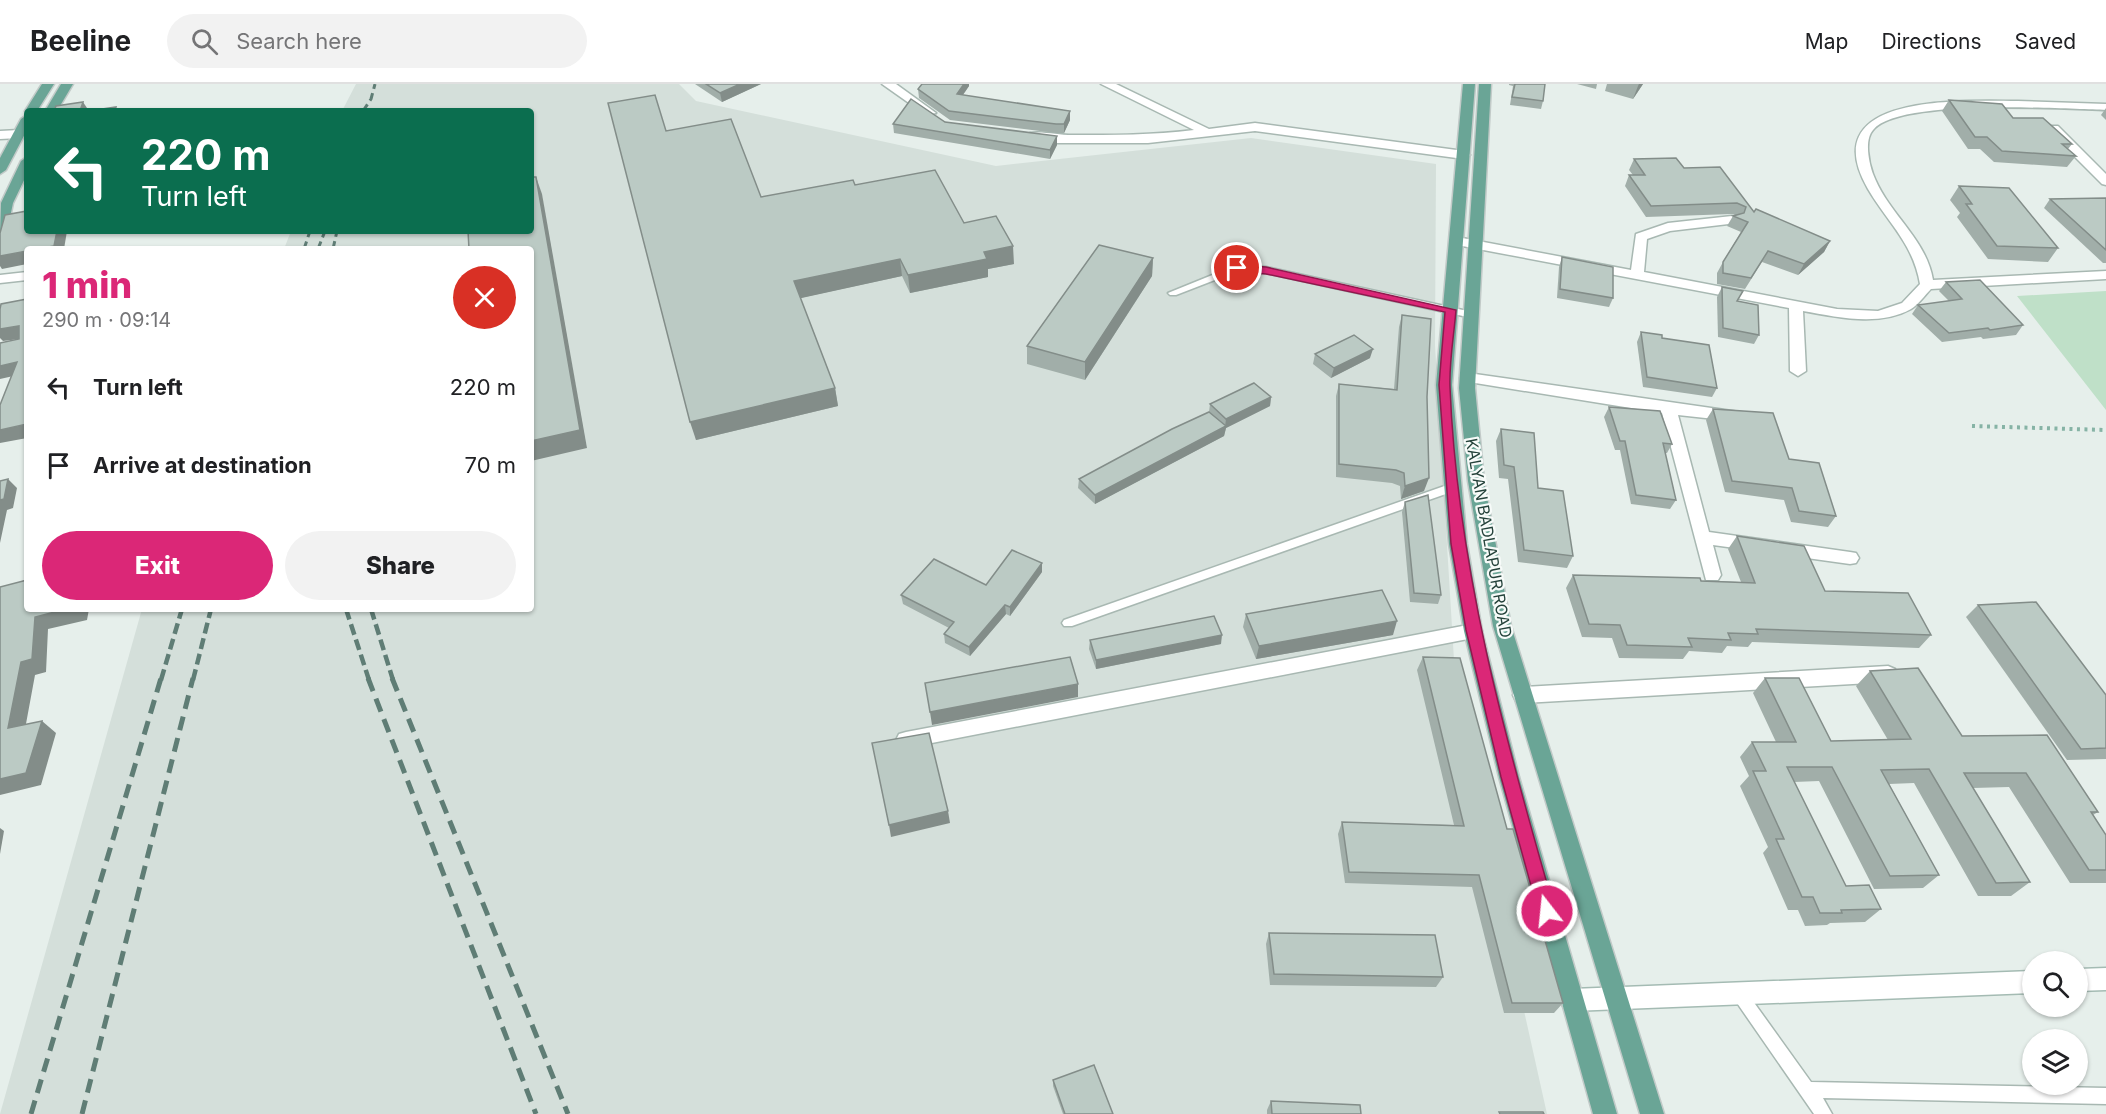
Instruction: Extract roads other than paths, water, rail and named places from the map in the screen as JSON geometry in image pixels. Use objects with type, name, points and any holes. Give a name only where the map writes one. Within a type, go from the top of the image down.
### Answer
[{"type":"main road","points":[[33,108],[48,84]]},
{"type":"main road","points":[[53,108],[67,84]]},
{"type":"main road","name":"KALYAN BADLAPUR ROAD","points":[[1469,84],[1444,385],[1458,544],[1473,630],[1509,777],[1605,1114]]},
{"type":"main road","name":"KALYAN BADLAPUR ROAD","points":[[1485,84],[1468,378],[1476,481],[1502,626],[1546,776],[1652,1114]]},
{"type":"main road","points":[[0,170],[24,124]]},
{"type":"main road","points":[[2,227],[3,203],[24,166]]},
{"type":"street","points":[[888,84],[936,118]]},
{"type":"street","points":[[1107,84],[1207,132]]},
{"type":"street","points":[[2031,105],[2106,181]]},
{"type":"street","points":[[1927,285],[1920,255],[1878,194],[1864,165],[1864,139],[1868,128],[1884,117],[1925,108],[2031,105],[2106,107]]},
{"type":"street","points":[[1023,135],[1056,139],[1148,139],[1255,127],[1464,155]]},
{"type":"street","points":[[0,135],[19,134]]},
{"type":"street","points":[[2,227],[19,217]]},
{"type":"street","points":[[1637,274],[1641,237],[1652,231],[1668,227],[1732,220]]},
{"type":"street","points":[[1457,241],[1837,313],[1879,315],[1907,306],[1927,285],[2106,275]]},
{"type":"street","points":[[0,279],[24,276]]},
{"type":"street","points":[[1796,305],[1798,371]]},
{"type":"street","points":[[1468,378],[1669,409],[1746,417]]},
{"type":"street","points":[[1669,409],[1712,575]]},
{"type":"street","points":[[1703,537],[1850,558]]},
{"type":"street","points":[[896,742],[1473,630]]},
{"type":"street","points":[[1523,695],[1908,673]]},
{"type":"street","points":[[2088,980],[2106,979]]},
{"type":"street","points":[[1572,1000],[2022,982]]},
{"type":"lane","points":[[1173,293],[1237,268],[1266,270],[1472,315]]},
{"type":"lane","points":[[1068,623],[1453,487]]},
{"type":"lane","points":[[1740,995],[1824,1114]]},
{"type":"lane","points":[[1807,1090],[2106,1096]]},
{"type":"railway","points":[[365,108],[371,99],[375,84]]},
{"type":"railway","points":[[305,246],[309,234]]},
{"type":"railway","points":[[319,246],[324,234]]},
{"type":"railway","points":[[334,246],[336,234]]},
{"type":"railway","points":[[161,680],[181,612]]},
{"type":"railway","points":[[193,680],[210,612]]},
{"type":"railway","points":[[347,612],[369,680]]},
{"type":"railway","points":[[372,612],[393,680]]},
{"type":"railway","points":[[31,1114],[161,678]]},
{"type":"railway","points":[[82,1114],[193,678]]},
{"type":"railway","points":[[368,678],[536,1114]]},
{"type":"railway","points":[[392,678],[568,1114]]}]
